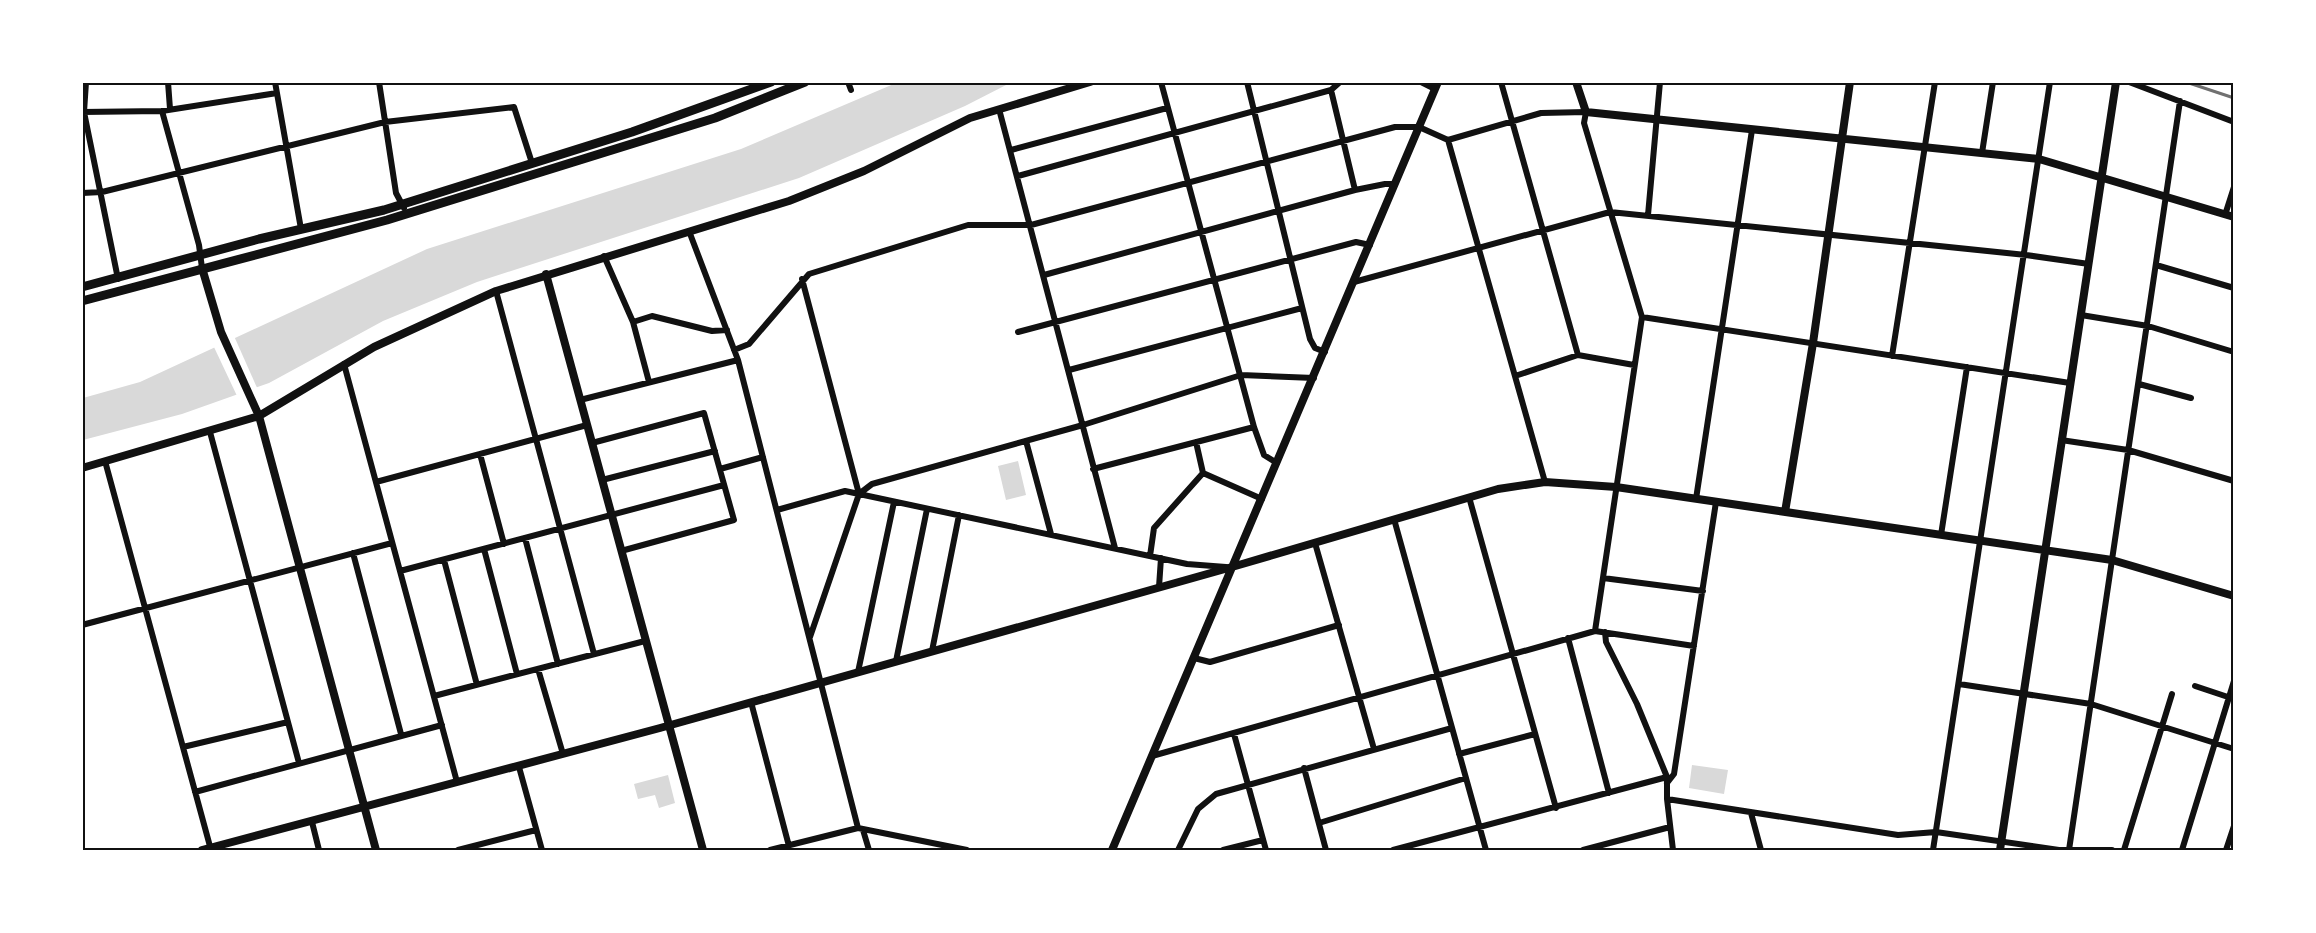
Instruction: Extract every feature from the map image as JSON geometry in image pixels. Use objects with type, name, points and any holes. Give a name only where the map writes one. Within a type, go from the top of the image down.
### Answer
[{"type":"highway","points":[[82,287],[301,229],[384,210],[643,128],[771,82]]},
{"type":"highway","points":[[82,301],[406,214],[715,118],[805,82]]},
{"type":"street","points":[[87,82],[83,112],[102,192],[118,279]]},
{"type":"street","points":[[168,82],[170,109]]},
{"type":"street","points":[[275,82],[301,229]]},
{"type":"street","points":[[379,82],[396,193],[406,214]]},
{"type":"street","points":[[849,82],[851,90]]},
{"type":"street","points":[[82,468],[259,416],[344,364],[407,330],[496,291],[789,201],[864,171],[970,118],[1089,82]]},
{"type":"street","points":[[1161,82],[1254,427],[1263,455],[1277,463]]},
{"type":"street","points":[[1247,82],[1310,339],[1315,348],[1325,352]]},
{"type":"street","points":[[1018,176],[1331,90],[1340,82]]},
{"type":"street","points":[[1112,850],[1436,86],[1421,82]]},
{"type":"street","points":[[1501,82],[1578,355]]},
{"type":"street","points":[[1576,82],[1586,112],[1584,123],[1642,317],[1595,631]]},
{"type":"street","points":[[1648,215],[1660,82]]},
{"type":"street","points":[[1785,512],[1813,343],[1850,82]]},
{"type":"street","points":[[1892,356],[1935,82]]},
{"type":"street","points":[[1982,153],[1993,82]]},
{"type":"street","points":[[1933,850],[2026,255],[2050,82]]},
{"type":"street","points":[[2000,850],[2116,82]]},
{"type":"street","points":[[2129,82],[2234,122]]},
{"type":"street","points":[[1331,90],[1355,190]]},
{"type":"street","points":[[83,112],[162,111],[277,93]]},
{"type":"street","points":[[2069,850],[2180,101]]},
{"type":"street","points":[[82,193],[102,192],[385,122],[514,107],[532,163]]},
{"type":"street","points":[[1011,150],[1167,108]]},
{"type":"street","points":[[999,109],[1115,548]]},
{"type":"street","points":[[162,111],[201,256],[202,268],[222,334],[259,416],[376,850]]},
{"type":"street","points":[[734,350],[749,344],[802,279],[809,274],[968,225],[1031,225],[1406,125],[1419,127],[1448,140],[1540,113],[1586,112],[2039,159],[2229,216],[2234,187]]},
{"type":"street","points":[[1696,499],[1752,130]]},
{"type":"street","points":[[1448,140],[1545,482]]},
{"type":"street","points":[[1044,275],[1355,190],[1385,183],[1395,184]]},
{"type":"street","points":[[1354,282],[1610,212],[2026,255],[2089,264]]},
{"type":"street","points":[[689,231],[738,360],[860,829],[869,850]]},
{"type":"street","points":[[1018,332],[1356,242],[1370,245]]},
{"type":"street","points":[[604,256],[633,322],[649,382]]},
{"type":"street","points":[[2156,265],[2234,288]]},
{"type":"street","points":[[546,274],[703,850]]},
{"type":"street","points":[[802,279],[859,494]]},
{"type":"street","points":[[496,291],[594,654]]},
{"type":"street","points":[[1068,370],[1302,308]]},
{"type":"street","points":[[2081,315],[2148,326],[2234,352]]},
{"type":"street","points":[[633,322],[652,316],[712,331],[727,330]]},
{"type":"street","points":[[1642,317],[2070,383]]},
{"type":"street","points":[[1515,376],[1578,355],[1634,365]]},
{"type":"street","points":[[580,400],[738,360]]},
{"type":"street","points":[[344,364],[458,782]]},
{"type":"street","points":[[1941,535],[1967,367]]},
{"type":"street","points":[[810,637],[859,494],[872,484],[1083,425],[1241,375],[1314,378]]},
{"type":"street","points":[[2139,384],[2191,398]]},
{"type":"street","points":[[592,443],[704,413],[734,520],[621,551]]},
{"type":"street","points":[[376,482],[587,425]]},
{"type":"street","points":[[1093,469],[1254,427]]},
{"type":"street","points":[[210,432],[299,763]]},
{"type":"street","points":[[1026,441],[1051,534]]},
{"type":"street","points":[[1196,441],[1203,473]]},
{"type":"street","points":[[2061,441],[2128,450],[2234,482]]},
{"type":"street","points":[[602,480],[715,451]]},
{"type":"street","points":[[480,454],[504,544]]},
{"type":"street","points":[[720,468],[763,457]]},
{"type":"street","points":[[105,461],[211,849]]},
{"type":"street","points":[[1203,473],[1262,499]]},
{"type":"street","points":[[1150,556],[1154,528],[1203,473]]},
{"type":"street","points":[[202,850],[669,726],[1232,567],[1498,489],[1545,482],[1616,487],[2112,560],[2234,596]]},
{"type":"street","points":[[400,571],[724,485]]},
{"type":"street","points":[[777,510],[844,491],[1150,556],[1232,567]]},
{"type":"street","points":[[1469,497],[1556,808]]},
{"type":"street","points":[[858,672],[894,502]]},
{"type":"street","points":[[1393,850],[1667,780],[1674,774],[1716,502]]},
{"type":"street","points":[[896,661],[927,509]]},
{"type":"street","points":[[932,651],[959,515]]},
{"type":"street","points":[[1394,519],[1486,850]]},
{"type":"street","points":[[525,538],[558,664]]},
{"type":"street","points":[[82,625],[392,543]]},
{"type":"street","points":[[1315,543],[1374,749]]},
{"type":"street","points":[[484,549],[517,674]]},
{"type":"street","points":[[353,553],[401,734]]},
{"type":"street","points":[[1159,587],[1161,558]]},
{"type":"street","points":[[444,560],[477,685]]},
{"type":"street","points":[[1603,578],[1703,591]]},
{"type":"street","points":[[1194,658],[1210,662],[1339,625]]},
{"type":"street","points":[[1152,756],[1595,631],[1694,646]]},
{"type":"street","points":[[1605,632],[1606,642],[1636,704],[1667,780],[1673,850]]},
{"type":"street","points":[[1568,638],[1609,793]]},
{"type":"street","points":[[434,696],[645,641]]},
{"type":"street","points":[[538,669],[563,754]]},
{"type":"street","points":[[2182,850],[2233,683]]},
{"type":"street","points":[[1959,684],[2091,704],[2234,749]]},
{"type":"street","points":[[2195,686],[2228,697]]},
{"type":"street","points":[[2124,850],[2172,694]]},
{"type":"street","points":[[751,702],[789,848]]},
{"type":"street","points":[[183,747],[288,722]]},
{"type":"street","points":[[195,792],[401,734],[442,725]]},
{"type":"street","points":[[1178,850],[1192,818],[1204,802],[1216,794],[1452,728]]},
{"type":"street","points":[[1234,734],[1266,850]]},
{"type":"street","points":[[1459,754],[1535,734]]},
{"type":"street","points":[[519,767],[542,850]]},
{"type":"street","points":[[1304,768],[1326,850]]},
{"type":"street","points":[[1318,823],[1466,778]]},
{"type":"street","points":[[1667,799],[1898,835],[1936,832],[2069,850],[2112,850]]},
{"type":"street","points":[[1751,813],[1761,850]]},
{"type":"street","points":[[312,822],[320,850]]},
{"type":"street","points":[[2226,850],[2234,826]]},
{"type":"street","points":[[1583,850],[1670,827]]},
{"type":"street","points":[[771,850],[789,848],[860,829],[967,850]]},
{"type":"street","points":[[458,850],[536,830]]},
{"type":"street","points":[[1223,850],[1263,840]]},
{"type":"shaded area","points":[[896,83],[1010,83],[965,106],[799,178],[477,282],[383,321],[269,383],[182,414],[83,440],[83,398],[140,382],[427,249],[741,149]]},
{"type":"shaded area","points":[[1018,461],[1026,495],[1006,500],[998,466]]},
{"type":"shaded area","points":[[1692,765],[1728,770],[1724,794],[1689,788]]},
{"type":"shaded area","points":[[668,775],[675,803],[659,808],[655,795],[638,799],[634,784]]},
{"type":"pier","points":[[234,336],[258,390],[238,398],[213,345]]},
{"type":"railway","points":[[2186,82],[2234,98]]}]
